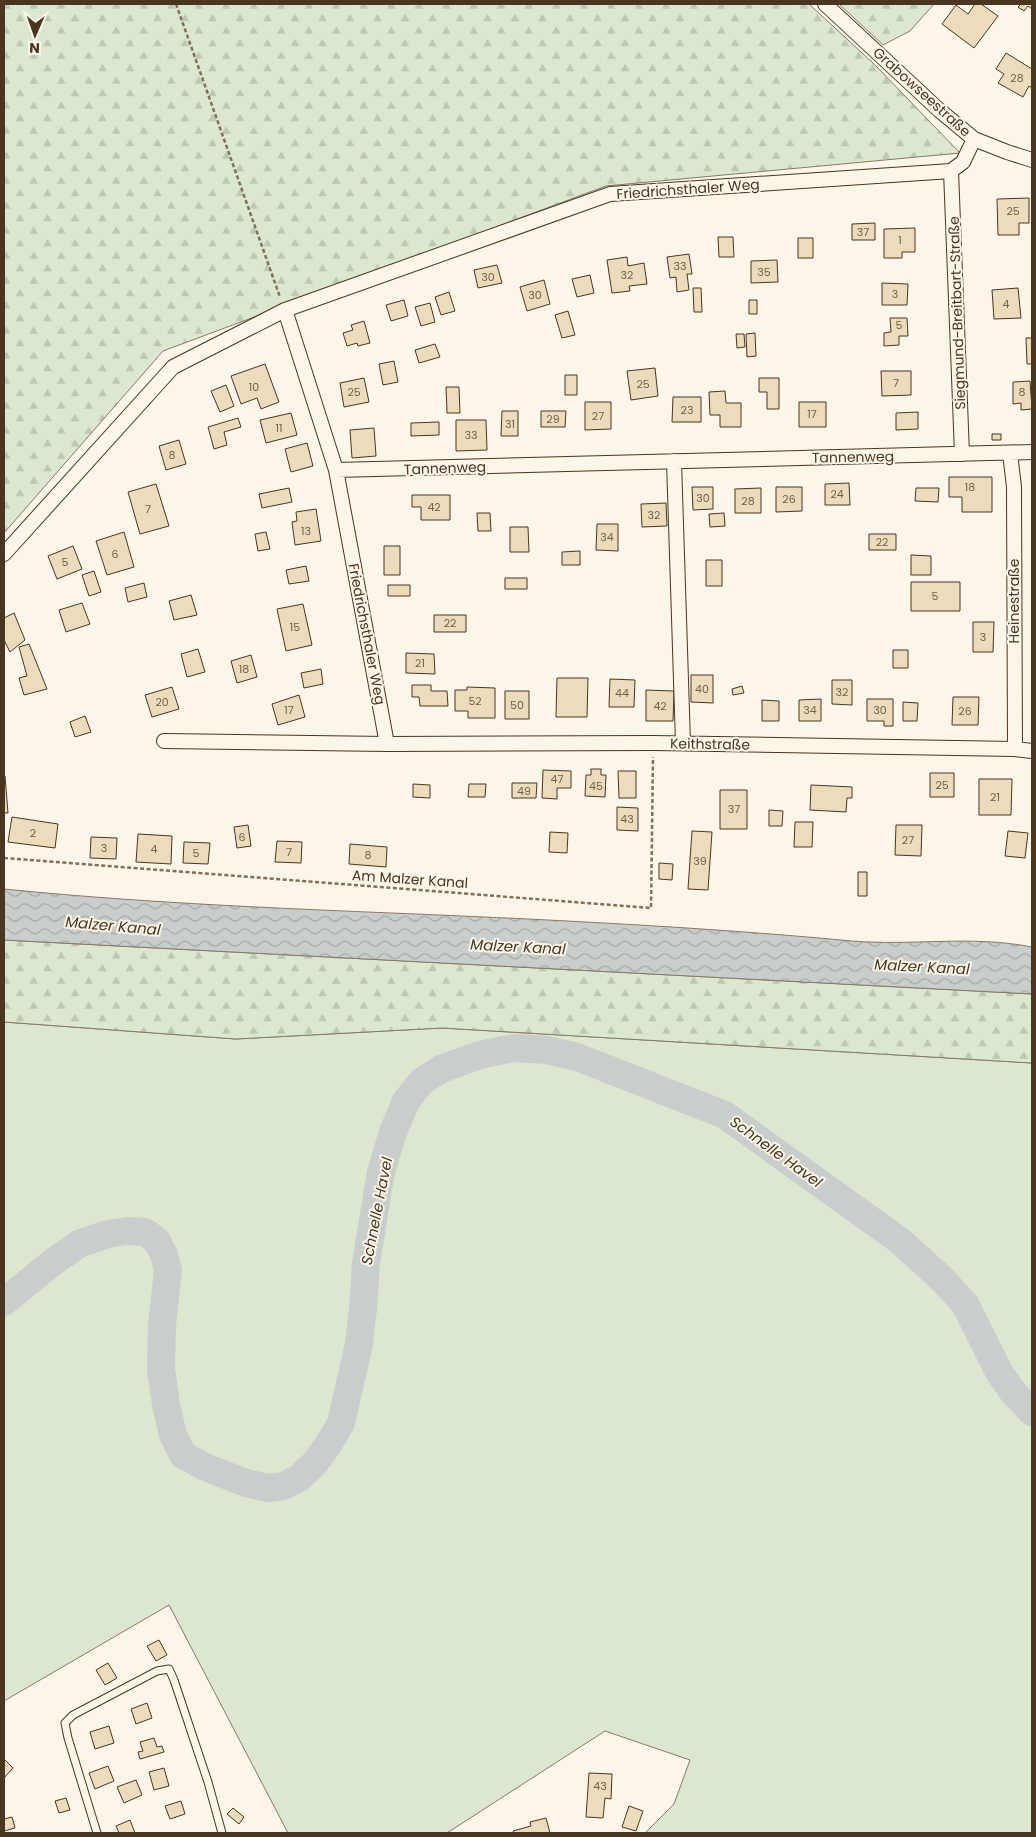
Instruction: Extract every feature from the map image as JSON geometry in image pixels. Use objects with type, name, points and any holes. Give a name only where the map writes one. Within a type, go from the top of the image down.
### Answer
[{"type":"street","name":"Grabowseestraße","points":[[825,4],[939,110],[974,139],[1032,160]]},
{"type":"street","points":[[951,171],[963,162],[974,139]]},
{"type":"street","name":"Friedrichsthaler Weg","points":[[4,554],[173,367],[285,310],[610,194],[951,171]]},
{"type":"street","name":"Siegmund-Breitbart-Straße","points":[[951,171],[962,454]]},
{"type":"street","name":"Friedrichsthaler Weg","points":[[285,310],[336,470],[388,744]]},
{"type":"street","name":"Tannenweg","points":[[336,470],[1032,452]]},
{"type":"street","name":"Heinestraße","points":[[1010,453],[1014,487],[1015,749]]},
{"type":"street","points":[[674,461],[683,743]]},
{"type":"street","points":[[164,741],[388,744]]},
{"type":"street","name":"Keithstraße","points":[[388,744],[683,743],[1015,749],[1032,751]]},
{"type":"lane","points":[[97,1833],[65,1723],[73,1715],[157,1672],[169,1669],[205,1772],[222,1833]]},
{"type":"path","points":[[176,4],[285,310]]},
{"type":"path","name":"Am Malzer Kanal","points":[[4,858],[651,908],[653,743]]},
{"type":"green space","points":[[4,4],[809,4],[875,65],[960,153],[606,186],[163,351],[4,533]]},
{"type":"green space","points":[[839,4],[934,4],[910,31],[883,45]]},
{"type":"green space","points":[[4,940],[1032,994],[1032,1063],[442,1028],[236,1039],[4,1022]]},
{"type":"green space","points":[[4,1022],[236,1039],[442,1028],[1032,1063],[1032,1833],[645,1833],[674,1804],[690,1760],[605,1731],[447,1833],[288,1833],[169,1605],[4,1701]]},
{"type":"water","name":"Malzer Kanal","points":[[4,889],[144,901],[603,923],[852,941],[964,941],[1009,944],[1032,947],[1032,994],[4,940]]},
{"type":"building","points":[[975,4],[981,4],[998,16],[974,48],[942,24],[956,5],[968,14]]},
{"type":"building","points":[[1021,4],[1032,4],[1032,9],[1028,6],[1024,11],[1018,7]]},
{"type":"building","points":[[1006,53],[1032,69],[1032,88],[1029,86],[1023,97],[998,83],[1004,74],[996,69]]},
{"type":"building","points":[[1029,198],[1029,223],[1019,223],[1019,235],[998,235],[997,199]]},
{"type":"building","points":[[875,223],[875,240],[852,240],[852,224]]},
{"type":"building","points":[[915,228],[915,252],[902,252],[902,258],[884,258],[884,229]]},
{"type":"building","points":[[718,237],[733,237],[734,257],[719,257]]},
{"type":"building","points":[[798,238],[813,238],[813,258],[798,258]]},
{"type":"building","points":[[689,254],[692,274],[687,274],[689,290],[677,292],[676,277],[670,278],[667,257]]},
{"type":"building","points":[[627,257],[628,266],[644,263],[647,284],[629,286],[630,291],[612,293],[607,260]]},
{"type":"building","points":[[777,260],[778,282],[751,283],[751,261]]},
{"type":"building","points":[[497,265],[502,283],[478,288],[474,270]]},
{"type":"building","points":[[590,275],[594,293],[577,297],[572,279]]},
{"type":"building","points":[[544,280],[550,304],[527,311],[520,287]]},
{"type":"building","points":[[882,283],[908,284],[907,305],[882,305]]},
{"type":"building","points":[[693,288],[701,288],[702,312],[694,312]]},
{"type":"building","points":[[1018,288],[1021,318],[994,319],[992,290]]},
{"type":"building","points":[[449,292],[455,311],[441,315],[435,297]]},
{"type":"building","points":[[404,300],[408,316],[391,321],[386,305]]},
{"type":"building","points":[[749,300],[757,300],[757,314],[749,314]]},
{"type":"building","points":[[430,303],[435,322],[421,326],[415,307]]},
{"type":"building","points":[[568,311],[575,335],[562,338],[555,315]]},
{"type":"building","points":[[890,318],[907,318],[908,336],[899,336],[899,345],[884,346],[884,333],[891,332]]},
{"type":"building","points":[[364,321],[370,343],[358,346],[357,343],[347,346],[343,333],[353,330],[351,325]]},
{"type":"building","points":[[755,333],[756,356],[747,357],[746,334]]},
{"type":"building","points":[[736,334],[744,334],[745,347],[737,348]]},
{"type":"building","points":[[1026,338],[1032,338],[1032,364],[1027,364]]},
{"type":"building","points":[[435,344],[440,357],[419,363],[415,350]]},
{"type":"building","points":[[394,361],[398,382],[383,385],[379,364]]},
{"type":"building","points":[[265,364],[279,402],[261,409],[257,398],[241,404],[231,376]]},
{"type":"building","points":[[655,368],[658,396],[631,400],[627,371]]},
{"type":"building","points":[[881,371],[911,371],[911,395],[882,396]]},
{"type":"building","points":[[565,375],[577,375],[577,395],[565,395]]},
{"type":"building","points":[[364,378],[369,402],[344,407],[340,383]]},
{"type":"building","points":[[759,378],[779,378],[779,409],[767,409],[767,392],[759,392]]},
{"type":"building","points":[[1030,381],[1032,409],[1021,410],[1021,403],[1013,404],[1013,382]]},
{"type":"building","points":[[226,385],[234,406],[220,412],[211,391]]},
{"type":"building","points":[[446,387],[459,387],[460,413],[447,413]]},
{"type":"building","points":[[725,391],[726,403],[741,403],[741,427],[720,427],[720,415],[710,415],[709,392]]},
{"type":"building","points":[[673,397],[701,397],[701,422],[672,422]]},
{"type":"building","points":[[585,402],[611,402],[611,429],[585,430]]},
{"type":"building","points":[[799,402],[826,402],[826,427],[799,427]]},
{"type":"building","points":[[502,411],[518,411],[518,436],[501,436]]},
{"type":"building","points":[[541,411],[566,411],[565,427],[541,427]]},
{"type":"building","points":[[918,412],[918,429],[896,430],[896,413]]},
{"type":"building","points":[[291,413],[297,435],[266,443],[260,420]]},
{"type":"building","points":[[238,418],[241,427],[224,432],[227,445],[214,449],[208,427]]},
{"type":"building","points":[[456,420],[486,420],[487,450],[456,451]]},
{"type":"building","points":[[439,422],[439,435],[411,436],[411,423]]},
{"type":"building","points":[[374,428],[376,456],[352,458],[350,430]]},
{"type":"building","points":[[992,434],[1001,434],[1001,440],[992,440]]},
{"type":"building","points":[[179,440],[186,464],[166,470],[159,446]]},
{"type":"building","points":[[307,443],[313,466],[291,472],[285,449]]},
{"type":"building","points":[[949,477],[992,477],[992,512],[962,512],[962,497],[949,497]]},
{"type":"building","points":[[849,483],[850,505],[825,505],[825,484]]},
{"type":"building","points":[[156,484],[169,526],[140,534],[128,492]]},
{"type":"building","points":[[692,487],[713,487],[713,509],[693,510]]},
{"type":"building","points":[[776,487],[802,487],[802,511],[776,512]]},
{"type":"building","points":[[289,488],[292,502],[262,508],[259,494]]},
{"type":"building","points":[[761,488],[761,513],[735,513],[735,489]]},
{"type":"building","points":[[916,488],[939,488],[938,502],[915,501]]},
{"type":"building","points":[[412,495],[450,495],[450,520],[421,520],[421,507],[412,507]]},
{"type":"building","points":[[666,503],[667,526],[642,527],[641,504]]},
{"type":"building","points":[[316,509],[321,541],[295,545],[292,522],[297,521],[296,512]]},
{"type":"building","points":[[477,513],[490,513],[491,531],[478,531]]},
{"type":"building","points":[[724,513],[725,526],[710,527],[709,514]]},
{"type":"building","points":[[597,524],[618,524],[618,551],[596,550]]},
{"type":"building","points":[[510,527],[528,527],[529,552],[510,552]]},
{"type":"building","points":[[124,532],[134,567],[107,575],[96,541]]},
{"type":"building","points":[[266,532],[270,549],[258,551],[255,534]]},
{"type":"building","points":[[869,534],[896,534],[896,550],[869,550]]},
{"type":"building","points":[[73,546],[82,569],[57,579],[48,556]]},
{"type":"building","points":[[384,546],[400,546],[400,575],[384,575]]},
{"type":"building","points":[[580,551],[580,565],[562,565],[562,552]]},
{"type":"building","points":[[911,555],[931,556],[931,575],[911,575]]},
{"type":"building","points":[[706,560],[722,560],[722,586],[706,586]]},
{"type":"building","points":[[306,566],[309,581],[289,584],[286,570]]},
{"type":"building","points":[[94,571],[101,592],[89,596],[82,575]]},
{"type":"building","points":[[505,578],[527,578],[527,589],[505,589]]},
{"type":"building","points":[[911,582],[960,582],[960,611],[911,611]]},
{"type":"building","points":[[144,583],[147,597],[128,602],[125,588]]},
{"type":"building","points":[[388,585],[410,585],[410,596],[388,596]]},
{"type":"building","points":[[191,595],[197,615],[174,620],[169,601]]},
{"type":"building","points":[[82,603],[90,624],[66,632],[59,610]]},
{"type":"building","points":[[303,604],[312,645],[286,651],[277,609]]},
{"type":"building","points":[[14,613],[25,640],[10,652],[4,640],[4,618]]},
{"type":"building","points":[[434,615],[466,615],[466,632],[434,632]]},
{"type":"building","points":[[973,622],[994,622],[993,652],[973,652]]},
{"type":"building","points":[[29,644],[47,689],[24,695],[19,678],[27,676],[19,647]]},
{"type":"building","points":[[198,649],[205,672],[187,677],[181,654]]},
{"type":"building","points":[[893,650],[908,650],[908,668],[893,668]]},
{"type":"building","points":[[406,653],[434,654],[435,674],[406,673]]},
{"type":"building","points":[[251,655],[257,677],[237,683],[231,661]]},
{"type":"building","points":[[321,669],[323,684],[304,688],[301,673]]},
{"type":"building","points":[[691,675],[713,675],[713,703],[691,702]]},
{"type":"building","points":[[557,678],[588,678],[587,717],[556,717]]},
{"type":"building","points":[[610,679],[635,680],[634,707],[609,707]]},
{"type":"building","points":[[832,680],[852,680],[852,705],[832,704]]},
{"type":"building","points":[[412,685],[431,685],[431,691],[447,691],[448,706],[420,706],[419,697],[412,697]]},
{"type":"building","points":[[742,686],[744,693],[733,695],[732,689]]},
{"type":"building","points":[[172,687],[179,709],[152,717],[145,695]]},
{"type":"building","points":[[467,687],[495,688],[495,718],[468,718],[468,711],[455,711],[455,690],[467,690]]},
{"type":"building","points":[[646,690],[674,691],[673,721],[646,721]]},
{"type":"building","points":[[505,691],[529,691],[529,719],[505,719]]},
{"type":"building","points":[[299,695],[305,717],[278,725],[272,704]]},
{"type":"building","points":[[953,697],[979,697],[978,725],[952,725]]},
{"type":"building","points":[[821,699],[821,721],[799,721],[799,700]]},
{"type":"building","points":[[867,699],[893,699],[893,726],[884,726],[884,721],[867,721]]},
{"type":"building","points":[[762,700],[779,701],[779,721],[762,721]]},
{"type":"building","points":[[903,702],[918,703],[917,721],[903,721]]},
{"type":"building","points":[[85,716],[91,732],[75,737],[70,722]]},
{"type":"building","points":[[591,769],[601,769],[601,775],[606,775],[605,797],[585,796],[586,775],[591,775]]},
{"type":"building","points":[[543,770],[571,771],[571,788],[557,788],[557,799],[542,798]]},
{"type":"building","points":[[618,771],[636,771],[636,798],[619,798]]},
{"type":"building","points":[[930,773],[954,773],[954,797],[930,797]]},
{"type":"building","points":[[5,776],[8,813],[4,813]]},
{"type":"building","points":[[979,779],[1012,779],[1011,815],[979,815]]},
{"type":"building","points":[[512,783],[537,783],[536,798],[512,798]]},
{"type":"building","points":[[413,784],[430,785],[430,798],[413,797]]},
{"type":"building","points":[[469,784],[486,784],[485,797],[468,797]]},
{"type":"building","points":[[811,785],[852,787],[852,798],[847,798],[846,812],[810,810]]},
{"type":"building","points":[[720,790],[747,790],[747,829],[720,829]]},
{"type":"building","points":[[617,807],[638,808],[638,831],[617,830]]},
{"type":"building","points":[[769,810],[783,811],[782,826],[769,826]]},
{"type":"building","points":[[12,817],[58,824],[55,848],[8,842]]},
{"type":"building","points":[[795,822],[813,822],[812,847],[794,847]]},
{"type":"building","points":[[248,825],[251,846],[237,848],[234,827]]},
{"type":"building","points":[[896,825],[922,825],[921,856],[895,855]]},
{"type":"building","points":[[692,831],[712,832],[708,890],[688,889]]},
{"type":"building","points":[[1008,831],[1028,833],[1025,858],[1005,856]]},
{"type":"building","points":[[550,832],[568,833],[567,853],[549,852]]},
{"type":"building","points":[[138,834],[172,836],[171,864],[136,862]]},
{"type":"building","points":[[91,837],[117,838],[116,859],[90,858]]},
{"type":"building","points":[[277,841],[302,842],[301,863],[275,862]]},
{"type":"building","points":[[184,842],[210,843],[208,864],[183,863]]},
{"type":"building","points":[[350,844],[387,847],[386,867],[349,864]]},
{"type":"building","points":[[659,863],[673,864],[672,880],[659,879]]},
{"type":"building","points":[[858,872],[867,872],[867,896],[858,896]]},
{"type":"building","points":[[159,1640],[167,1655],[156,1661],[147,1646]]},
{"type":"building","points":[[108,1663],[117,1678],[105,1685],[96,1670]]},
{"type":"building","points":[[147,1703],[152,1718],[136,1724],[131,1709]]},
{"type":"building","points":[[109,1726],[114,1743],[95,1749],[90,1732]]},
{"type":"building","points":[[154,1738],[157,1747],[162,1746],[164,1752],[140,1759],[138,1752],[143,1751],[140,1742]]},
{"type":"building","points":[[4,1759],[13,1768],[4,1778]]},
{"type":"building","points":[[108,1766],[114,1781],[95,1789],[89,1773]]},
{"type":"building","points":[[164,1768],[169,1786],[154,1790],[149,1772]]},
{"type":"building","points":[[589,1773],[612,1774],[611,1799],[605,1798],[603,1818],[586,1817]]},
{"type":"building","points":[[136,1780],[142,1795],[124,1803],[117,1787]]},
{"type":"building","points":[[66,1798],[70,1810],[59,1813],[55,1801]]},
{"type":"building","points":[[181,1801],[185,1814],[170,1819],[165,1806]]},
{"type":"building","points":[[629,1806],[643,1811],[636,1831],[622,1827]]},
{"type":"building","points":[[233,1808],[244,1817],[239,1824],[227,1814]]},
{"type":"building","points":[[12,1817],[15,1828],[4,1831],[4,1819]]},
{"type":"building","points":[[546,1818],[550,1833],[514,1833],[513,1831],[531,1826],[530,1822]]},
{"type":"building","points":[[130,1820],[135,1833],[119,1833],[116,1826]]},
{"type":"waterway","name":"Schnelle Havel","points":[[4,1302],[53,1262],[79,1244],[107,1234],[128,1231],[145,1232],[157,1241],[164,1255],[168,1270],[162,1325],[161,1369],[166,1405],[173,1435],[183,1455],[205,1467],[246,1483],[268,1488],[284,1486],[299,1478],[314,1464],[341,1423],[359,1344],[366,1263],[381,1172],[393,1132],[406,1101],[422,1081],[441,1069],[483,1054],[514,1048],[547,1050],[577,1057],[725,1115],[900,1241],[940,1277],[965,1304],[999,1372],[1013,1392],[1032,1412]]}]
